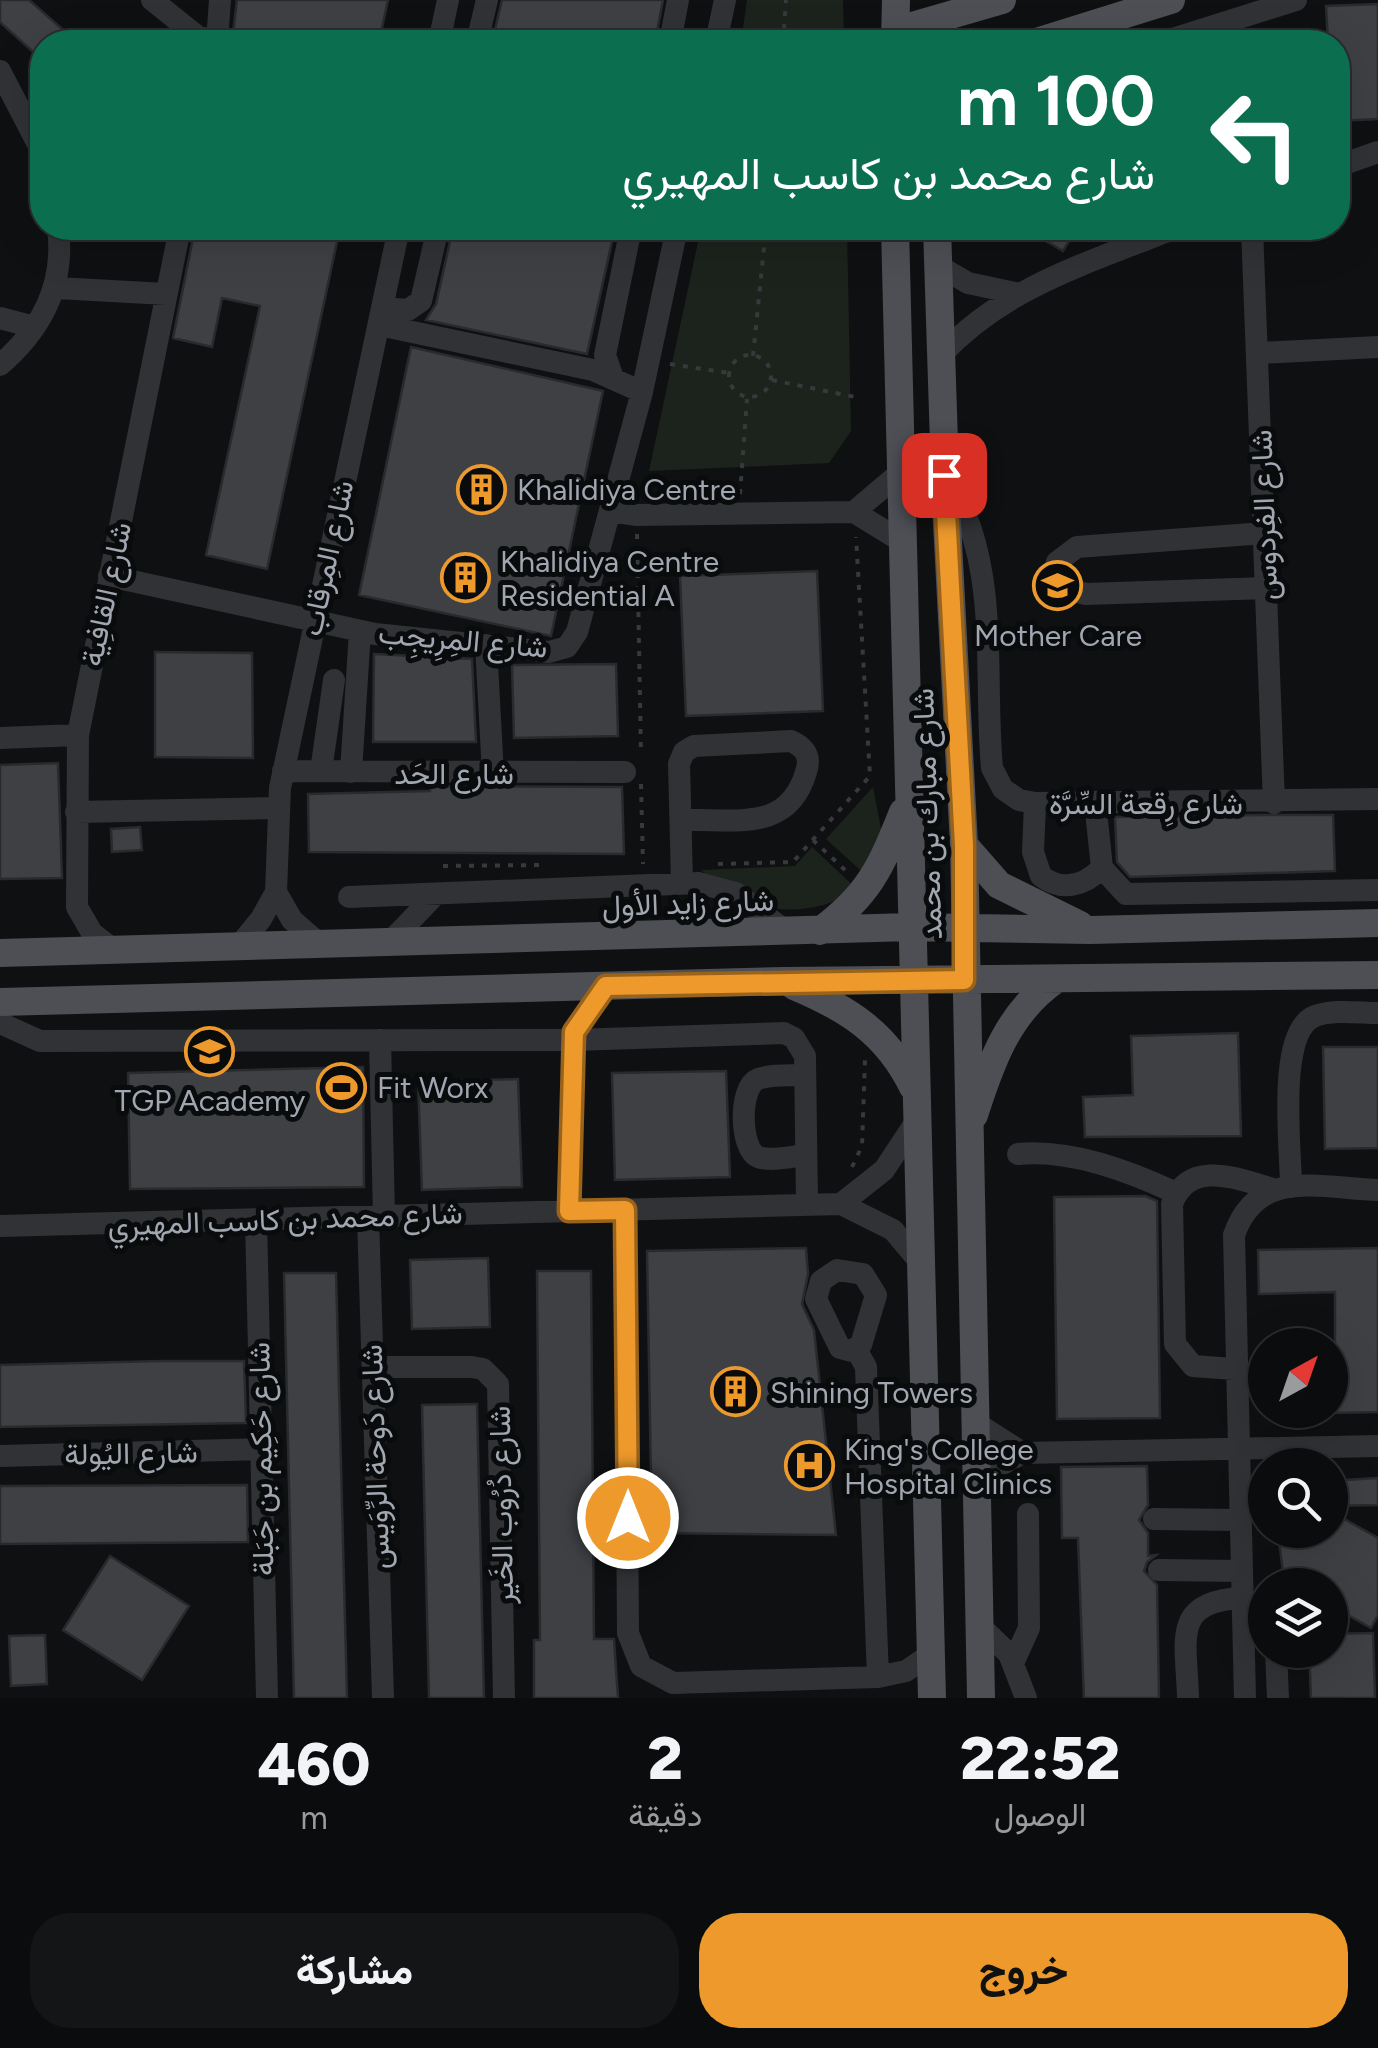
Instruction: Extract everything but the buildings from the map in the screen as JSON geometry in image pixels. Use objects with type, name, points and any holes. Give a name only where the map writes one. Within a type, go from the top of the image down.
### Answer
[{"type":"main road","points":[[895,30],[896,0]]},
{"type":"main road","points":[[914,30],[1002,0]]},
{"type":"main road","points":[[1075,30],[1171,0]]},
{"type":"main road","name":"شارع مبارك بن محمد","points":[[895,240],[932,1698]]},
{"type":"main road","name":"شارع مبارك بن محمد","points":[[938,240],[944,475],[964,845],[981,1698]]},
{"type":"main road","points":[[820,931],[875,879],[910,797]]},
{"type":"main road","points":[[964,845],[998,884],[1090,930]]},
{"type":"main road","name":"شارع زايد الأول","points":[[0,953],[910,927],[1090,930],[1378,922]]},
{"type":"main road","points":[[0,1002],[783,981],[1378,975]]},
{"type":"main road","points":[[967,1135],[992,1060],[1012,1022],[1055,980]]},
{"type":"main road","points":[[783,981],[852,1013],[873,1030],[904,1068],[916,1106]]},
{"type":"street","points":[[152,0],[188,30]]},
{"type":"street","points":[[218,30],[220,0]]},
{"type":"street","points":[[442,30],[448,0]]},
{"type":"street","points":[[480,30],[486,0]]},
{"type":"street","points":[[672,30],[678,0]]},
{"type":"street","points":[[719,30],[725,0]]},
{"type":"street","points":[[1202,30],[1296,0]]},
{"type":"street","points":[[0,71],[30,129]]},
{"type":"street","points":[[1350,162],[1378,152]]},
{"type":"street","points":[[1,363],[34,327],[57,288],[58,240]]},
{"type":"street","name":"شارع القافِية","points":[[114,950],[92,933],[77,907],[78,736],[177,240]]},
{"type":"street","name":"شارع المِرقاب","points":[[276,892],[277,808],[313,620],[396,240]]},
{"type":"street","points":[[380,316],[408,310],[421,300],[435,240]]},
{"type":"street","points":[[613,378],[605,355],[629,240]]},
{"type":"street","name":"شارع المِرِيجِب","points":[[110,576],[360,631],[549,652],[573,641],[642,392],[674,240]]},
{"type":"street","points":[[942,354],[971,325],[1015,293],[1145,240]]},
{"type":"street","name":"شارع الفِردوس","points":[[1253,240],[1274,803]]},
{"type":"street","points":[[937,265],[968,282],[1015,293]]},
{"type":"street","points":[[57,288],[166,294]]},
{"type":"street","points":[[380,316],[613,378],[642,392]]},
{"type":"street","points":[[0,318],[34,327]]},
{"type":"street","points":[[1258,354],[1378,347]]},
{"type":"street","points":[[854,512],[901,472]]},
{"type":"street","name":"شارع رِقعة السِّرَّة","points":[[944,475],[968,515],[982,559],[992,768],[1012,796],[1036,803],[1378,799]]},
{"type":"street","points":[[610,511],[637,515],[854,512],[903,542]]},
{"type":"street","points":[[1265,533],[1077,547],[1057,562],[1054,572],[1063,588],[1086,594],[1267,588]]},
{"type":"street","points":[[351,772],[360,631]]},
{"type":"street","points":[[486,646],[493,774]]},
{"type":"street","points":[[321,772],[334,680]]},
{"type":"street","points":[[0,738],[78,736]]},
{"type":"street","points":[[681,820],[757,818],[784,811],[800,791],[809,764],[804,750],[792,741],[688,748],[680,764],[682,882]]},
{"type":"street","name":"شارع الحَد","points":[[284,771],[625,772]]},
{"type":"street","points":[[1095,802],[1116,888],[1137,897],[1378,890]]},
{"type":"street","points":[[1036,803],[1033,852],[1041,876],[1068,886],[1087,880],[1106,854]]},
{"type":"street","points":[[76,812],[277,808]]},
{"type":"street","points":[[349,897],[682,882],[712,884],[736,893],[788,932]]},
{"type":"street","points":[[276,892],[292,920],[322,946]]},
{"type":"street","points":[[238,947],[262,919],[276,892]]},
{"type":"street","points":[[388,944],[436,894]]},
{"type":"street","points":[[569,1211],[574,1040],[582,1016],[606,986]]},
{"type":"street","points":[[1282,1188],[1291,1043],[1296,1031],[1316,1016],[1378,1013]]},
{"type":"street","points":[[0,1023],[40,1041],[574,1040],[784,1033],[802,1048],[807,1204]]},
{"type":"street","name":"شارع دَوحة الرِّوَيس","points":[[380,1040],[373,1367],[382,1698]]},
{"type":"street","points":[[805,1074],[759,1078],[746,1096],[748,1146],[753,1154],[763,1158],[806,1155]]},
{"type":"street","points":[[841,1204],[884,1170],[916,1106]]},
{"type":"street","points":[[1018,1154],[1080,1160],[1176,1193]]},
{"type":"street","points":[[1234,1369],[1194,1366],[1175,1344],[1172,1216],[1176,1193],[1194,1177],[1206,1174],[1282,1188],[1378,1190]]},
{"type":"street","points":[[1245,1698],[1234,1369],[1234,1234],[1254,1198],[1282,1188]]},
{"type":"street","name":"شارع محمد بن كاسب المهيري","points":[[0,1226],[841,1204],[893,1230],[920,1262]]},
{"type":"street","points":[[625,1210],[632,1651],[641,1666],[673,1683],[878,1677],[906,1671],[931,1654]]},
{"type":"street","name":"شارع حَكِيم بن جَبَلة","points":[[256,1220],[267,1698]]},
{"type":"street","points":[[856,1349],[866,1367],[878,1677]]},
{"type":"street","name":"شارع دُرُوب الخَير","points":[[373,1367],[472,1367],[484,1369],[498,1384],[504,1698]]},
{"type":"street","points":[[976,1423],[1023,1454]]},
{"type":"street","points":[[976,1478],[1023,1454],[1378,1446]]},
{"type":"street","name":"شارع اليُولة","points":[[0,1456],[261,1449]]},
{"type":"street","points":[[1014,1661],[1029,1628],[1028,1514]]},
{"type":"street","points":[[1154,1519],[1240,1520]]},
{"type":"street","points":[[1159,1570],[1241,1571]]},
{"type":"street","points":[[1188,1698],[1187,1635],[1191,1615],[1206,1602],[1242,1598]]},
{"type":"street","points":[[980,1626],[1014,1661],[1026,1698]]},
{"type":"street","points":[[1277,1668],[1278,1698]]},
{"type":"path","points":[[783,30],[786,0]]},
{"type":"path","points":[[753,356],[765,240]]},
{"type":"path","points":[[753,356],[767,364],[771,380],[762,393],[747,397],[733,388],[729,373],[738,359],[753,356]]},
{"type":"path","points":[[649,361],[729,373]]},
{"type":"path","points":[[771,380],[860,398]]},
{"type":"path","points":[[738,514],[747,397]]},
{"type":"path","points":[[854,512],[870,776],[813,840],[858,882]]},
{"type":"path","points":[[637,515],[643,864]]},
{"type":"path","points":[[841,1204],[842,1189],[862,1146],[865,1057]]},
{"type":"shaded area","points":[[747,0],[843,0],[844,30],[743,30]]},
{"type":"shaded area","points":[[698,240],[847,240],[851,431],[829,463],[649,471]]},
{"type":"shaded area","points":[[873,787],[882,834],[870,879],[826,839]]},
{"type":"shaded area","points":[[812,847],[859,891],[815,907],[776,909],[739,896],[701,870],[795,866]]},
{"type":"place","name":"Khalidiya Centre","points":[[482,489]]},
{"type":"place","name":"Khalidiya Centre Residential A","points":[[465,578]]},
{"type":"place","name":"Mother Care","points":[[1058,586]]},
{"type":"place","name":"TGP Academy","points":[[210,1051]]},
{"type":"place","name":"Fit Worx","points":[[342,1087]]},
{"type":"place","name":"Shining Towers","points":[[735,1392]]},
{"type":"place","name":"King's College Hospital Clinics","points":[[809,1466]]},
{"type":"route","points":[[628,1518],[625,1210],[569,1211],[574,1032],[606,986],[964,980],[964,845],[944,475]]}]
